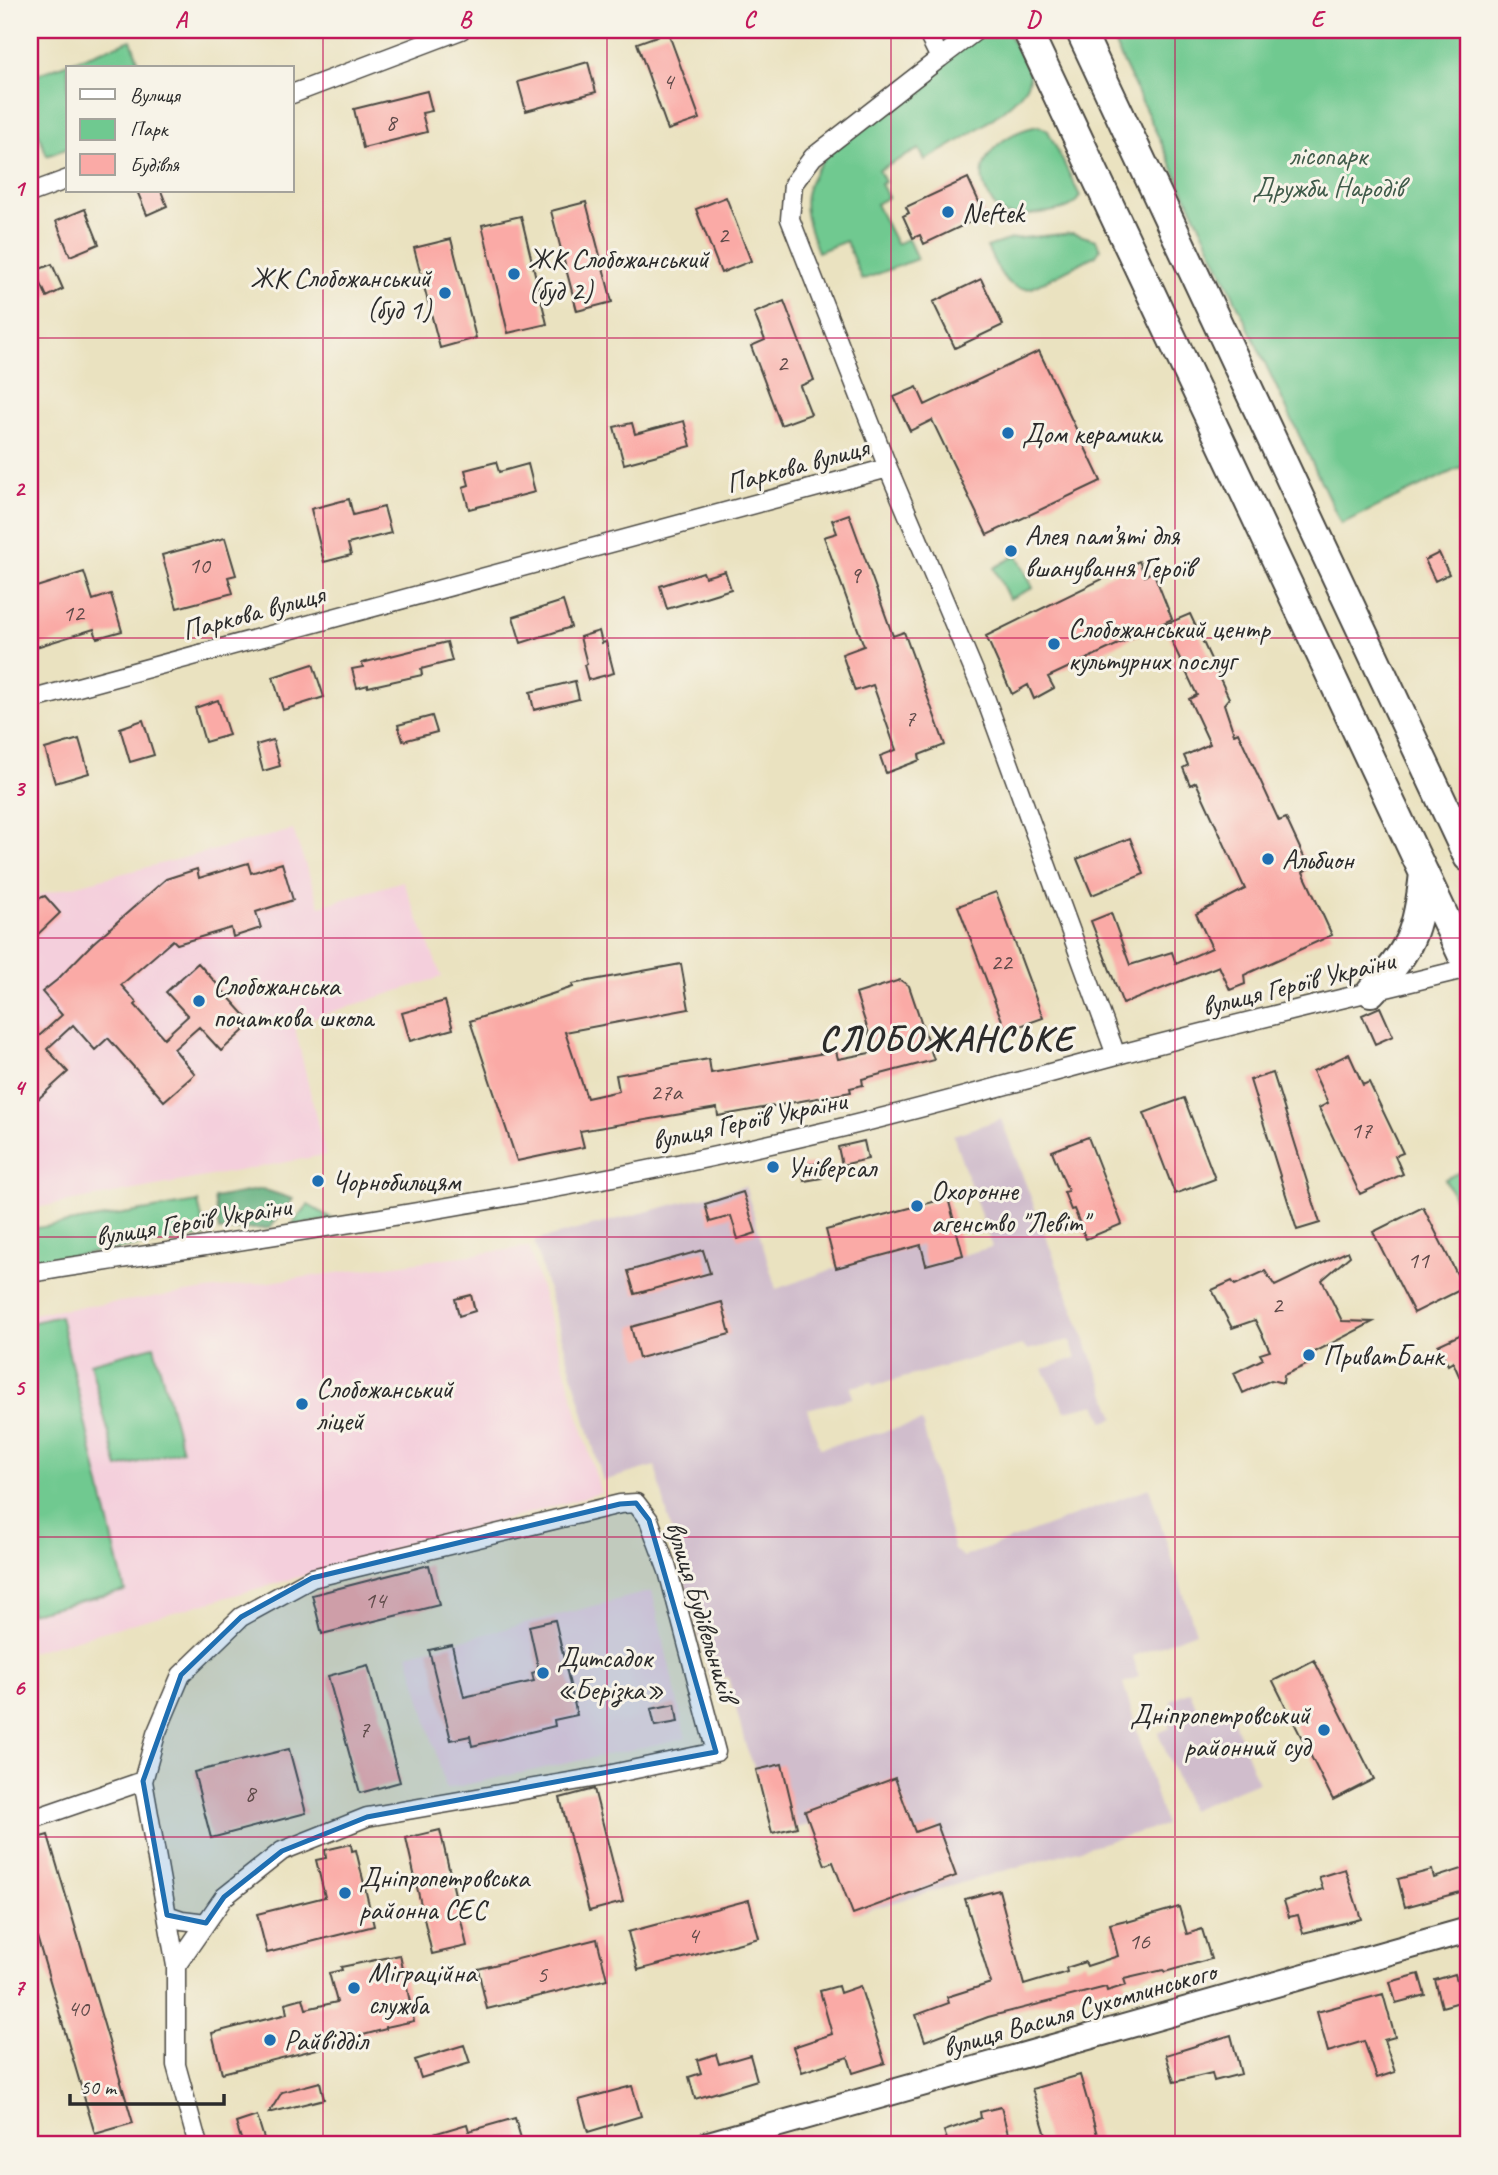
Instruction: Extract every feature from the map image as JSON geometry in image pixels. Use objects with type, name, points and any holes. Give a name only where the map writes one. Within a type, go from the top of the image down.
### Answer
[{"type":"main road","points":[[1027,30],[1468,968]]},
{"type":"main road","points":[[1080,30],[1468,857]]},
{"type":"main road","points":[[1371,992],[1394,969],[1409,944],[1420,910],[1424,873]]},
{"type":"main road","name":"вулиця Василя Сухомлинського","points":[[705,2145],[1468,1930]]},
{"type":"street","points":[[294,93],[461,30]]},
{"type":"street","points":[[926,30],[940,58]]},
{"type":"street","points":[[977,30],[813,157],[793,184],[790,219],[888,468],[985,697],[1116,1055]]},
{"type":"street","points":[[30,193],[66,180]]},
{"type":"street","name":"Паркова вулиця","points":[[30,699],[362,607],[888,468]]},
{"type":"street","name":"вулиця Героїв України","points":[[30,1273],[343,1225],[592,1181],[820,1133],[1000,1088],[1116,1055],[1468,968]]},
{"type":"street","name":"вулиця Будівельників","points":[[176,1966],[223,1897],[282,1851],[367,1816],[598,1777],[716,1752],[668,1571],[649,1520],[636,1503],[620,1504],[312,1578],[241,1617],[181,1675],[156,1734],[144,1781],[176,1966],[176,2064],[198,2145]]},
{"type":"street","points":[[30,1819],[144,1781]]},
{"type":"street","points":[[167,1914],[183,1920],[206,1923]]},
{"type":"highlighted area","points":[[636,1503],[649,1520],[716,1752],[367,1817],[282,1851],[224,1897],[206,1923],[167,1915],[143,1781],[181,1675],[241,1617],[312,1578],[620,1504]]},
{"type":"shaded area","name":"Cлобожанська початкова школа","points":[[293,830],[320,906],[403,881],[442,977],[294,1024],[325,1155],[30,1209],[30,897]]},
{"type":"shaded area","points":[[1001,1119],[1115,1418],[1104,1422],[1096,1404],[1065,1411],[1043,1369],[1076,1358],[1070,1340],[1027,1350],[1022,1345],[874,1386],[872,1382],[851,1387],[852,1398],[807,1409],[820,1448],[922,1422],[954,1550],[964,1557],[1149,1488],[1196,1632],[1133,1656],[1138,1677],[1123,1683],[1165,1825],[853,1914],[834,1862],[825,1865],[810,1825],[772,1833],[728,1677],[710,1680],[655,1466],[603,1481],[534,1241],[745,1186],[776,1289],[836,1268],[921,1245],[926,1265],[992,1247],[953,1135]]},
{"type":"shaded area","name":"Слобожанський ліцей","points":[[529,1247],[601,1493],[30,1652],[30,1314]]},
{"type":"shaded area","name":"Дитсадок «Берізка»","points":[[652,1591],[686,1738],[446,1789],[408,1654]]},
{"type":"shaded area","points":[[1190,1691],[1202,1721],[1229,1710],[1258,1782],[1190,1810],[1158,1733],[1170,1728],[1163,1713],[1173,1708],[1170,1700]]},
{"type":"green space","points":[[928,30],[965,30],[942,42]]},
{"type":"green space","points":[[985,30],[1006,30],[1029,73],[1025,88],[1001,112],[936,154],[925,160],[919,149],[879,170],[885,182],[881,184],[888,197],[876,204],[896,244],[908,239],[917,259],[862,280],[846,241],[818,252],[806,213],[805,202],[811,180],[827,155]]},
{"type":"green space","name":"лісопарк Дружби Народів","points":[[1108,30],[1468,30],[1468,464],[1341,524]]},
{"type":"green space","points":[[131,40],[140,66],[66,66],[66,149],[47,156],[30,110],[30,77]]},
{"type":"green space","points":[[1039,126],[1048,131],[1080,196],[1071,206],[1058,210],[1021,215],[1005,214],[995,206],[983,182],[987,159],[994,149],[1014,134]]},
{"type":"green space","points":[[1073,233],[1096,240],[1100,249],[1096,255],[1032,288],[1015,287],[1003,277],[987,247],[1011,239]]},
{"type":"green space","points":[[1017,555],[1033,588],[1009,599],[994,568]]},
{"type":"green space","points":[[1468,1168],[1468,1226],[1445,1179]]},
{"type":"green space","points":[[262,1189],[293,1199],[270,1228],[219,1231],[214,1198]]},
{"type":"green space","points":[[198,1202],[206,1236],[30,1262],[30,1229]]},
{"type":"green space","points":[[308,1205],[333,1219],[291,1226]]},
{"type":"green space","points":[[60,1316],[125,1591],[30,1613],[30,1323]]},
{"type":"green space","points":[[154,1346],[182,1450],[118,1468],[90,1363]]},
{"type":"building","points":[[668,32],[700,119],[668,130],[637,43]]},
{"type":"building","points":[[588,62],[596,92],[526,111],[518,82]]},
{"type":"building","points":[[427,91],[432,111],[422,113],[427,132],[363,148],[354,109]]},
{"type":"building","points":[[968,178],[985,215],[924,244],[920,235],[913,238],[903,216],[909,213],[906,207]]},
{"type":"building","points":[[137,192],[161,192],[167,206],[147,215]]},
{"type":"building","points":[[726,197],[751,261],[721,273],[696,209]]},
{"type":"building","points":[[586,202],[612,302],[577,311],[551,211]]},
{"type":"building","points":[[85,209],[99,244],[70,256],[56,221]]},
{"type":"building","name":"ЖК Слобожанський (буд 2)","points":[[521,216],[547,324],[508,333],[482,225]]},
{"type":"building","name":"ЖК Слобожанський (буд 1)","points":[[451,239],[476,338],[440,348],[414,248]]},
{"type":"building","points":[[52,264],[63,289],[47,297],[35,271]]},
{"type":"building","points":[[981,279],[1003,325],[955,348],[933,302]]},
{"type":"building","points":[[784,301],[814,380],[800,386],[811,414],[781,425],[751,346],[765,340],[754,313]]},
{"type":"building","name":"Дом керамики","points":[[1039,351],[1101,481],[987,535],[932,420],[910,431],[894,397],[917,387],[925,405]]},
{"type":"building","points":[[684,421],[691,446],[624,464],[614,427],[632,423],[635,434]]},
{"type":"building","points":[[496,462],[499,472],[528,464],[535,492],[469,509],[463,487],[469,485],[465,470]]},
{"type":"building","points":[[349,499],[353,515],[384,507],[391,533],[348,544],[351,555],[324,562],[311,509]]},
{"type":"building","points":[[849,514],[893,636],[904,632],[945,745],[919,755],[920,760],[886,773],[880,756],[896,750],[873,685],[855,691],[842,654],[864,646],[824,537],[837,533],[832,520]]},
{"type":"building","points":[[225,538],[236,575],[228,577],[233,593],[177,608],[162,555]]},
{"type":"building","points":[[1439,553],[1449,574],[1435,581],[1425,560]]},
{"type":"building","name":"Слобожанський центр культурних послуг","points":[[1139,561],[1145,576],[1153,571],[1172,619],[1048,677],[1054,688],[1034,699],[1028,685],[1012,694],[986,636]]},
{"type":"building","points":[[725,571],[731,589],[667,609],[660,586],[703,572],[705,577]]},
{"type":"building","points":[[84,572],[93,600],[111,594],[122,631],[97,638],[94,629],[30,649],[30,589]]},
{"type":"building","points":[[563,601],[571,627],[521,643],[513,617]]},
{"type":"building","name":"Альбион","points":[[1190,614],[1229,698],[1224,704],[1234,734],[1238,732],[1279,821],[1286,818],[1309,868],[1303,872],[1332,935],[1244,975],[1245,984],[1230,990],[1219,966],[1123,1004],[1091,921],[1111,913],[1130,965],[1172,952],[1176,964],[1212,948],[1196,914],[1245,889],[1196,782],[1190,785],[1183,768],[1188,765],[1184,756],[1210,744],[1189,699],[1197,695],[1164,625]]},
{"type":"building","points":[[599,631],[602,643],[606,642],[614,673],[588,680],[580,637]]},
{"type":"building","points":[[447,642],[452,661],[421,669],[422,675],[357,688],[352,669],[363,667],[362,663]]},
{"type":"building","points":[[313,664],[324,697],[283,710],[273,677]]},
{"type":"building","points":[[575,681],[579,699],[534,710],[530,692]]},
{"type":"building","points":[[218,700],[229,735],[205,742],[195,708]]},
{"type":"building","points":[[432,716],[437,732],[403,741],[398,725]]},
{"type":"building","points":[[143,720],[154,755],[130,762],[120,728]]},
{"type":"building","points":[[79,739],[89,773],[55,783],[45,749]]},
{"type":"building","points":[[273,740],[280,766],[263,771],[256,745]]},
{"type":"building","points":[[1130,838],[1144,874],[1092,895],[1077,859]]},
{"type":"building","points":[[248,863],[251,873],[282,863],[293,900],[256,912],[261,928],[233,937],[231,928],[177,944],[173,940],[121,985],[164,1038],[188,1016],[166,992],[198,963],[252,1023],[221,1051],[199,1027],[174,1049],[195,1074],[164,1101],[108,1038],[95,1050],[73,1025],[47,1049],[68,1072],[37,1100],[30,1091],[30,1026],[39,1036],[62,1015],[42,992],[166,879],[197,869],[199,878]]},
{"type":"building","points":[[996,892],[1043,1018],[1006,1031],[958,906]]},
{"type":"building","points":[[45,896],[60,913],[30,942],[30,902]]},
{"type":"building","points":[[681,964],[689,1009],[565,1032],[587,1098],[619,1091],[616,1075],[709,1059],[711,1073],[836,1051],[838,1059],[875,1052],[856,994],[900,980],[909,986],[934,1060],[862,1079],[863,1085],[850,1088],[851,1092],[718,1116],[717,1108],[580,1131],[584,1147],[517,1161],[470,1021],[573,987],[572,984]]},
{"type":"building","points":[[445,1001],[453,1029],[410,1041],[402,1013]]},
{"type":"building","points":[[1380,1007],[1393,1036],[1375,1044],[1362,1015]]},
{"type":"building","points":[[1349,1054],[1363,1085],[1369,1082],[1403,1153],[1395,1156],[1403,1174],[1360,1194],[1319,1108],[1328,1103],[1313,1071]]},
{"type":"building","points":[[1273,1073],[1320,1223],[1297,1230],[1250,1080]]},
{"type":"building","points":[[1184,1098],[1215,1179],[1175,1194],[1144,1113]]},
{"type":"building","points":[[1088,1137],[1122,1224],[1086,1239],[1064,1192],[1068,1191],[1052,1151]]},
{"type":"building","points":[[864,1141],[868,1159],[842,1165],[838,1147]]},
{"type":"building","points":[[820,1163],[822,1178],[804,1181],[801,1166]]},
{"type":"building","points":[[743,1192],[756,1233],[738,1239],[731,1216],[710,1222],[705,1204]]},
{"type":"building","points":[[948,1198],[963,1255],[926,1265],[921,1245],[836,1268],[826,1230]]},
{"type":"building","points":[[1423,1207],[1464,1288],[1414,1313],[1373,1232]]},
{"type":"building","points":[[703,1250],[710,1273],[635,1294],[628,1271]]},
{"type":"building","points":[[1348,1251],[1350,1256],[1322,1280],[1342,1321],[1373,1322],[1309,1355],[1313,1362],[1284,1375],[1283,1383],[1271,1380],[1243,1393],[1234,1373],[1263,1359],[1260,1354],[1270,1351],[1255,1320],[1232,1328],[1212,1290],[1232,1281],[1235,1285],[1265,1271],[1275,1286]]},
{"type":"building","points":[[471,1295],[475,1311],[459,1316],[455,1299]]},
{"type":"building","points":[[722,1302],[730,1334],[639,1358],[631,1327]]},
{"type":"building","points":[[1468,1331],[1468,1396],[1453,1362],[1448,1365],[1438,1345]]},
{"type":"building","points":[[429,1565],[439,1605],[322,1634],[312,1595]]},
{"type":"building","points":[[555,1620],[577,1715],[554,1720],[555,1726],[472,1746],[470,1736],[451,1740],[429,1650],[452,1645],[464,1697],[534,1681],[532,1673],[539,1671],[529,1626]]},
{"type":"building","name":"Дніпропетровський районний суд","points":[[1314,1660],[1374,1779],[1333,1800],[1273,1681]]},
{"type":"building","points":[[368,1665],[400,1782],[360,1793],[328,1676]]},
{"type":"building","points":[[675,1704],[678,1722],[655,1726],[651,1709]]},
{"type":"building","points":[[289,1749],[306,1813],[211,1838],[194,1772]]},
{"type":"building","points":[[782,1764],[797,1827],[772,1833],[756,1770]]},
{"type":"building","points":[[895,1778],[915,1832],[937,1824],[956,1876],[853,1914],[833,1862],[825,1865],[805,1811]]},
{"type":"building","points":[[594,1789],[623,1902],[589,1911],[560,1798]]},
{"type":"building","points":[[440,1830],[467,1946],[432,1954],[406,1838]]},
{"type":"building","points":[[48,1835],[133,2123],[95,2134],[30,1913],[30,1840]]},
{"type":"building","points":[[351,1844],[352,1851],[356,1850],[374,1926],[267,1953],[257,1914],[325,1897],[316,1860],[326,1858],[325,1850]]},
{"type":"building","points":[[1468,1867],[1468,1890],[1405,1907],[1398,1879],[1432,1870],[1434,1878]]},
{"type":"building","points":[[1345,1869],[1361,1919],[1303,1933],[1298,1915],[1289,1917],[1284,1901],[1323,1889],[1319,1877]]},
{"type":"building","points":[[999,1890],[1024,1985],[1067,1972],[1066,1968],[1085,1962],[1087,1966],[1118,1956],[1110,1924],[1126,1920],[1127,1922],[1179,1907],[1187,1934],[1202,1929],[1211,1959],[1165,1972],[1163,1970],[1124,1979],[1126,1985],[1107,1991],[1106,1987],[988,2017],[925,2041],[916,2015],[949,2003],[947,1997],[991,1983],[965,1899]]},
{"type":"building","points":[[749,1900],[759,1938],[638,1970],[628,1932]]},
{"type":"building","points":[[597,1939],[607,1979],[487,2009],[478,1969]]},
{"type":"building","points":[[400,1955],[414,2021],[222,2073],[212,2033],[287,2014],[285,2003],[303,1998],[306,2009],[337,2002],[329,1973],[342,1970],[341,1967]]},
{"type":"building","points":[[1419,1974],[1425,1995],[1396,2003],[1390,1982]]},
{"type":"building","points":[[1455,1974],[1463,2001],[1442,2007],[1435,1980]]},
{"type":"building","points":[[838,1986],[840,1993],[860,1986],[885,2063],[853,2073],[848,2057],[802,2072],[793,2047],[832,2034],[820,1991]]},
{"type":"building","points":[[1383,1994],[1395,2037],[1384,2040],[1395,2072],[1377,2078],[1364,2041],[1328,2052],[1317,2012]]},
{"type":"building","points":[[1231,2035],[1241,2074],[1214,2081],[1212,2073],[1174,2082],[1166,2055]]},
{"type":"building","points":[[464,2045],[470,2063],[421,2078],[415,2060]]},
{"type":"building","points":[[716,2054],[719,2064],[750,2055],[757,2080],[695,2099],[689,2077],[701,2073],[697,2060]]},
{"type":"building","points":[[1080,2075],[1100,2145],[1049,2145],[1032,2089]]},
{"type":"building","points":[[320,2082],[324,2099],[269,2113],[282,2092]]},
{"type":"building","points":[[632,2086],[641,2116],[588,2132],[579,2100]]},
{"type":"building","points":[[1001,2107],[1008,2134],[967,2145],[949,2145],[944,2131],[981,2118],[980,2112]]},
{"type":"building","points":[[257,2116],[266,2145],[243,2145],[236,2123]]},
{"type":"building","points":[[515,2118],[523,2145],[410,2145],[410,2141],[467,2124],[469,2131]]},
{"type":"place","name":"Neftek","points":[[948,212]]},
{"type":"place","name":"ЖК Слобожанський (буд 2)","points":[[514,274]]},
{"type":"place","name":"ЖК Слобожанський (буд 1)","points":[[445,293]]},
{"type":"place","name":"Дом керамики","points":[[1008,433]]},
{"type":"place","name":"Алея пам’яті для вшанування Героїв","points":[[1011,551]]},
{"type":"place","name":"Слобожанський центр культурних послуг","points":[[1054,644]]},
{"type":"place","name":"Альбион","points":[[1268,859]]},
{"type":"place","name":"Cлобожанська початкова школа","points":[[199,1001]]},
{"type":"place","name":"Універсал","points":[[773,1167]]},
{"type":"place","name":"Чорнобильцям","points":[[318,1181]]},
{"type":"place","name":"Охоронне агенство \"Левіт\"","points":[[917,1206]]},
{"type":"place","name":"ПриватБанк","points":[[1309,1355]]},
{"type":"place","name":"Слобожанський ліцей","points":[[302,1404]]},
{"type":"place","name":"Дитсадок «Берізка»","points":[[543,1673]]},
{"type":"place","name":"Дніпропетровський районний суд","points":[[1324,1730]]},
{"type":"place","name":"Дніпропетровська районна СЕС","points":[[345,1893]]},
{"type":"place","name":"Міграційна служба","points":[[354,1988]]},
{"type":"place","name":"Райвідділ","points":[[270,2040]]},
{"type":"district","name":"СЛОБОЖАНСЬКЕ","points":[[947,1038]]}]
